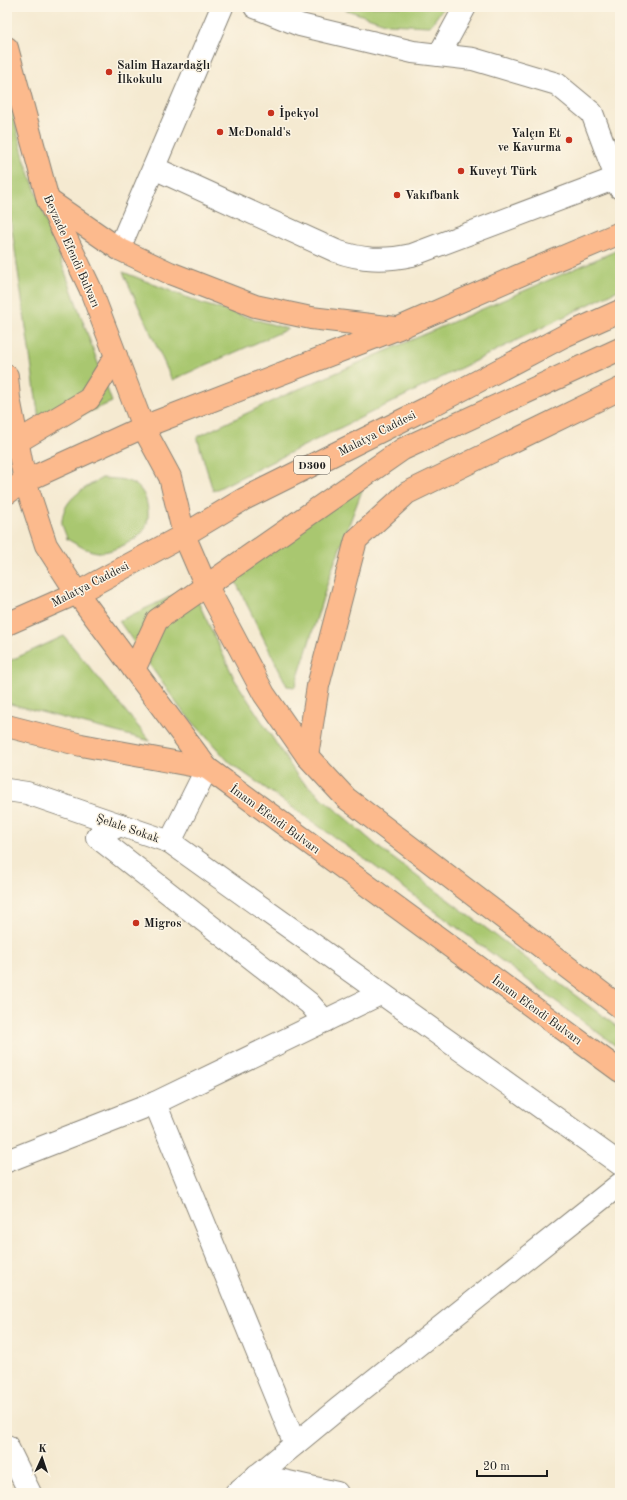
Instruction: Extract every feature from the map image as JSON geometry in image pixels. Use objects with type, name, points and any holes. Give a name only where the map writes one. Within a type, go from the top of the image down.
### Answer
[{"type":"main road","name":"Beyzade Efendi Bulvarı","points":[[7,48],[48,200],[90,288],[143,427]]},
{"type":"main road","points":[[48,200],[119,249],[170,273],[255,306],[311,318],[399,328]]},
{"type":"main road","points":[[7,493],[25,482],[143,427],[399,328],[526,272],[620,233]]},
{"type":"main road","name":"Malatya Caddesi","points":[[7,624],[77,593],[184,535],[244,499],[429,407],[564,336],[620,311]]},
{"type":"main road","points":[[134,670],[156,620],[403,449],[620,349]]},
{"type":"main road","points":[[12,445],[89,399],[116,356]]},
{"type":"main road","points":[[7,376],[12,445],[25,482]]},
{"type":"main road","points":[[307,756],[318,686],[356,540],[407,493],[620,389]]},
{"type":"main road","points":[[143,427],[170,477],[184,535],[206,585],[264,694],[307,756],[346,798],[620,1007]]},
{"type":"main road","name":"İmam Efendi Bulvarı","points":[[25,482],[46,545],[77,593],[207,768],[620,1071]]},
{"type":"main road","points":[[7,726],[81,745],[207,768]]},
{"type":"street","points":[[119,249],[222,7]]},
{"type":"street","points":[[154,168],[336,251],[354,257],[374,260],[393,259],[412,255],[618,183],[613,146],[592,113],[557,84],[473,59],[413,52],[300,25],[255,7]]},
{"type":"street","points":[[439,54],[465,7]]},
{"type":"street","name":"Şelale Sokak","points":[[7,790],[27,793],[170,842],[207,768]]},
{"type":"street","points":[[120,825],[97,837],[309,1004],[324,1021]]},
{"type":"street","points":[[170,842],[380,994],[620,1164]]},
{"type":"street","points":[[7,1161],[155,1103],[380,994]]},
{"type":"street","points":[[155,1103],[295,1444]]},
{"type":"street","points":[[236,1493],[257,1484],[295,1444],[620,1184]]},
{"type":"street","points":[[7,1446],[30,1493]]},
{"type":"street","points":[[257,1484],[337,1493]]},
{"type":"green space","points":[[338,7],[444,7],[430,26],[388,24]]},
{"type":"green space","points":[[7,93],[25,161],[112,402],[41,433],[7,194]]},
{"type":"green space","points":[[620,249],[620,289],[213,491],[197,437],[283,396]]},
{"type":"green space","points":[[123,272],[203,304],[288,329],[172,380]]},
{"type":"green space","points":[[102,478],[118,479],[139,487],[143,492],[147,505],[148,519],[141,534],[130,542],[116,549],[98,552],[86,549],[67,539],[62,525],[62,520],[67,506],[76,494]]},
{"type":"green space","points":[[363,488],[332,569],[295,687],[287,686],[227,564]]},
{"type":"green space","points":[[191,587],[235,680],[298,777],[382,850],[620,1029],[620,1049],[365,859],[230,763],[180,708],[119,621]]},
{"type":"green space","points":[[64,636],[150,741],[7,703],[7,662]]},
{"type":"place","name":"Salim Hazardağlı İlkokulu","points":[[109,72]]},
{"type":"place","name":"İpekyol","points":[[271,113]]},
{"type":"place","name":"McDonald's","points":[[220,132]]},
{"type":"place","name":"Yalçın Et ve Kavurma","points":[[569,140]]},
{"type":"place","name":"Kuveyt Türk","points":[[461,171]]},
{"type":"place","name":"Vakıfbank","points":[[397,195]]},
{"type":"place","name":"Migros","points":[[136,923]]}]
